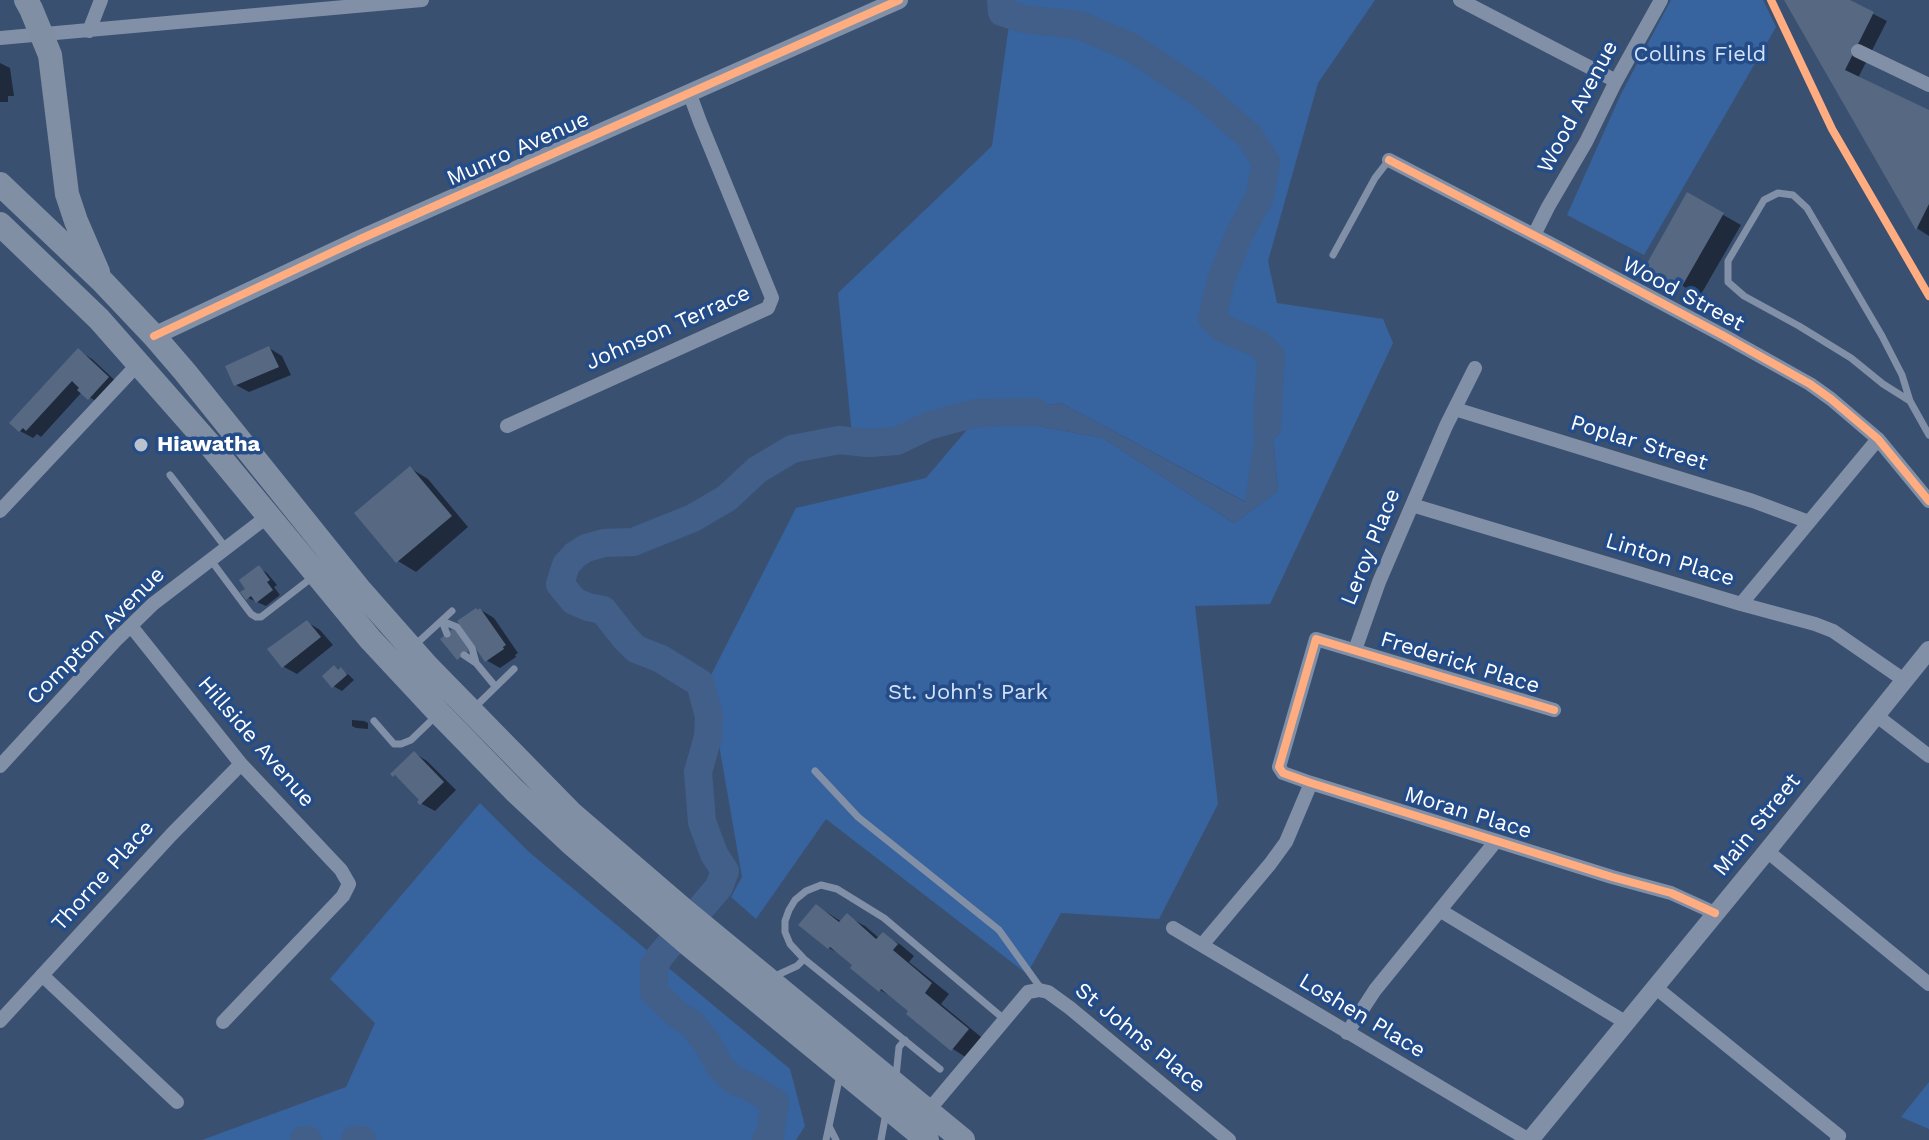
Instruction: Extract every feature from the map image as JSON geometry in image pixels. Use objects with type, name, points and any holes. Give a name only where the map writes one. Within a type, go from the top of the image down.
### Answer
[{"type":"highway","points":[[26,0],[50,55],[67,194],[102,281]]},
{"type":"highway","points":[[0,184],[102,281],[154,336],[411,649],[675,918]]},
{"type":"highway","points":[[1,225],[99,319],[139,363],[370,639],[515,791],[573,845],[701,940],[841,1069],[928,1111],[963,1140]]},
{"type":"highway","points":[[701,940],[768,979],[891,1095],[927,1140]]},
{"type":"street","points":[[89,31],[101,0]]},
{"type":"street","points":[[0,38],[89,31],[308,5],[422,0]]},
{"type":"street","name":"Munro Avenue","points":[[154,336],[358,240],[899,0]]},
{"type":"street","points":[[1460,0],[1616,81]]},
{"type":"street","name":"Wood Avenue","points":[[1534,235],[1661,0]]},
{"type":"street","points":[[1858,51],[1929,85]]},
{"type":"street","name":"Johnson Terrace","points":[[507,426],[768,308],[772,298],[689,92]]},
{"type":"street","name":"Wood Street","points":[[1389,160],[1790,372],[1831,399],[1878,439],[1927,494]]},
{"type":"street","points":[[0,511],[139,363]]},
{"type":"street","name":"Leroy Place","points":[[1355,650],[1379,582],[1446,426],[1475,368]]},
{"type":"street","name":"Poplar Street","points":[[1455,409],[1753,501],[1809,522]]},
{"type":"street","points":[[1741,604],[1878,439]]},
{"type":"street","name":"Linton Place","points":[[1412,505],[1815,624],[1833,631],[1904,680]]},
{"type":"street","name":"Compton Avenue","points":[[0,766],[153,604],[268,516]]},
{"type":"street","name":"Hillside Avenue","points":[[131,626],[241,764],[341,870],[349,884],[343,896],[223,1022]]},
{"type":"street","name":"Moran Place","points":[[1355,650],[1316,639],[1279,767],[1283,773],[1671,893],[1715,913]]},
{"type":"street","name":"Frederick Place","points":[[1355,650],[1554,710]]},
{"type":"street","name":"Main Street","points":[[1529,1140],[1929,650]]},
{"type":"street","points":[[1877,716],[1929,756]]},
{"type":"street","name":"Thorne Place","points":[[0,1021],[171,835],[241,764]]},
{"type":"street","points":[[1202,945],[1286,842],[1311,783]]},
{"type":"street","points":[[1347,1033],[1375,990],[1496,841]]},
{"type":"street","points":[[1767,851],[1929,984]]},
{"type":"street","points":[[1441,911],[1625,1022]]},
{"type":"street","name":"Loshen Place","points":[[1173,928],[1529,1140]]},
{"type":"street","points":[[42,975],[177,1102]]},
{"type":"street","points":[[1655,987],[1840,1139]]},
{"type":"street","name":"St Johns Place","points":[[928,1111],[1028,992],[1042,990],[1070,1008],[1229,1140]]},
{"type":"lane","points":[[1333,255],[1375,178],[1389,160]]},
{"type":"lane","points":[[1910,401],[1851,358],[1744,296],[1728,282],[1728,261],[1764,200],[1778,193],[1793,195],[1807,208],[1882,336],[1902,375],[1910,401],[1929,435]]},
{"type":"lane","points":[[170,475],[226,548]]},
{"type":"lane","points":[[210,559],[256,617],[261,617],[315,574]]},
{"type":"lane","points":[[411,649],[452,611]]},
{"type":"lane","points":[[442,621],[447,634]]},
{"type":"lane","points":[[442,621],[457,627],[472,648],[476,663]]},
{"type":"lane","points":[[464,655],[476,663],[495,686]]},
{"type":"lane","points":[[471,711],[514,669]]},
{"type":"lane","points":[[374,721],[394,744],[401,744],[411,740],[439,713]]},
{"type":"lane","points":[[815,771],[858,817],[999,930],[1042,990]]},
{"type":"lane","points":[[940,1069],[804,959],[790,944],[785,921],[795,900],[806,891],[821,885],[837,889],[884,918],[1005,1020]]},
{"type":"lane","points":[[768,979],[797,966],[804,959]]},
{"type":"lane","points":[[881,1140],[899,1047],[905,1040]]},
{"type":"lane","points":[[826,1140],[841,1069]]},
{"type":"lane","points":[[829,1126],[836,1140]]},
{"type":"green space","name":"St. John's Park","points":[[1012,0],[1375,0],[1318,83],[1268,261],[1277,303],[1383,319],[1393,343],[1270,604],[1195,606],[1218,804],[1159,919],[1061,913],[1027,974],[826,819],[756,919],[731,897],[742,877],[708,681],[796,508],[926,478],[971,425],[1016,422],[1103,438],[1234,523],[1278,491],[1266,366],[1246,502],[1061,403],[852,435],[838,293],[992,146],[1009,25],[1004,3]]},
{"type":"green space","name":"Collins Field","points":[[1671,0],[1763,0],[1776,27],[1644,255],[1567,215],[1621,94]]},
{"type":"green space","points":[[480,803],[529,852],[790,1069],[805,1126],[796,1140],[202,1140],[346,1087],[375,1023],[330,979]]},
{"type":"green space","points":[[1929,1082],[1929,1129],[1901,1117]]},
{"type":"shaded area","points":[[1266,362],[1278,491],[1234,523],[1103,438],[1016,422],[950,427],[886,454],[867,457],[850,455],[846,443],[852,435],[1061,403],[1245,502]]},
{"type":"building","points":[[1784,0],[1850,0],[1874,12],[1845,70],[1929,110],[1929,204],[1916,230]]},
{"type":"building","points":[[1687,192],[1724,213],[1681,288],[1645,267]]},
{"type":"building","points":[[269,346],[279,367],[234,386],[225,366]]},
{"type":"building","points":[[78,348],[109,377],[88,400],[72,381],[26,431],[23,428],[19,432],[9,423]]},
{"type":"building","points":[[410,466],[452,516],[396,563],[354,513]]},
{"type":"building","points":[[259,565],[273,590],[256,603],[251,596],[246,600],[240,592],[245,589],[239,580]]},
{"type":"building","points":[[480,608],[506,645],[485,662],[457,621]]},
{"type":"building","points":[[307,620],[321,637],[282,668],[267,649]]},
{"type":"building","points":[[454,628],[471,649],[457,660],[440,639]]},
{"type":"building","points":[[334,665],[338,670],[341,667],[347,675],[332,688],[322,676]]},
{"type":"building","points":[[414,751],[444,782],[420,805],[419,800],[395,775],[390,774]]},
{"type":"building","points":[[816,904],[839,922],[847,913],[876,939],[883,932],[898,944],[893,950],[932,983],[925,993],[969,1029],[951,1051],[906,1014],[908,1011],[881,989],[879,992],[850,968],[852,965],[798,925]]},
{"type":"waterway","points":[[1001,0],[1002,12],[1023,19],[1079,25],[1131,47],[1200,93],[1250,137],[1266,162],[1260,196],[1239,235],[1222,277],[1212,318],[1222,328],[1259,344],[1271,356],[1267,427]]},
{"type":"waterway","points":[[766,1140],[770,1136],[775,1102],[733,1080],[719,1065],[692,1024],[654,992],[654,966],[719,887],[725,871],[714,854],[702,822],[698,772],[708,737],[709,716],[700,683],[661,659],[636,649],[603,610],[574,601],[560,584],[566,565],[586,548],[604,543],[633,542],[693,518],[727,498],[757,470],[792,449],[839,440],[869,443],[897,441],[928,426],[976,413],[1036,412]]},
{"type":"waterway","points":[[355,1140],[362,1140]]},
{"type":"cycle path","points":[[154,336],[358,240],[899,0]]},
{"type":"cycle path","points":[[1771,0],[1832,129],[1929,296]]},
{"type":"cycle path","points":[[1389,160],[1810,384],[1878,439],[1929,501]]},
{"type":"cycle path","points":[[1554,710],[1316,639],[1279,767],[1283,773],[1311,783],[1671,893],[1715,913]]},
{"type":"place","name":"Hiawatha","points":[[141,445]]}]
